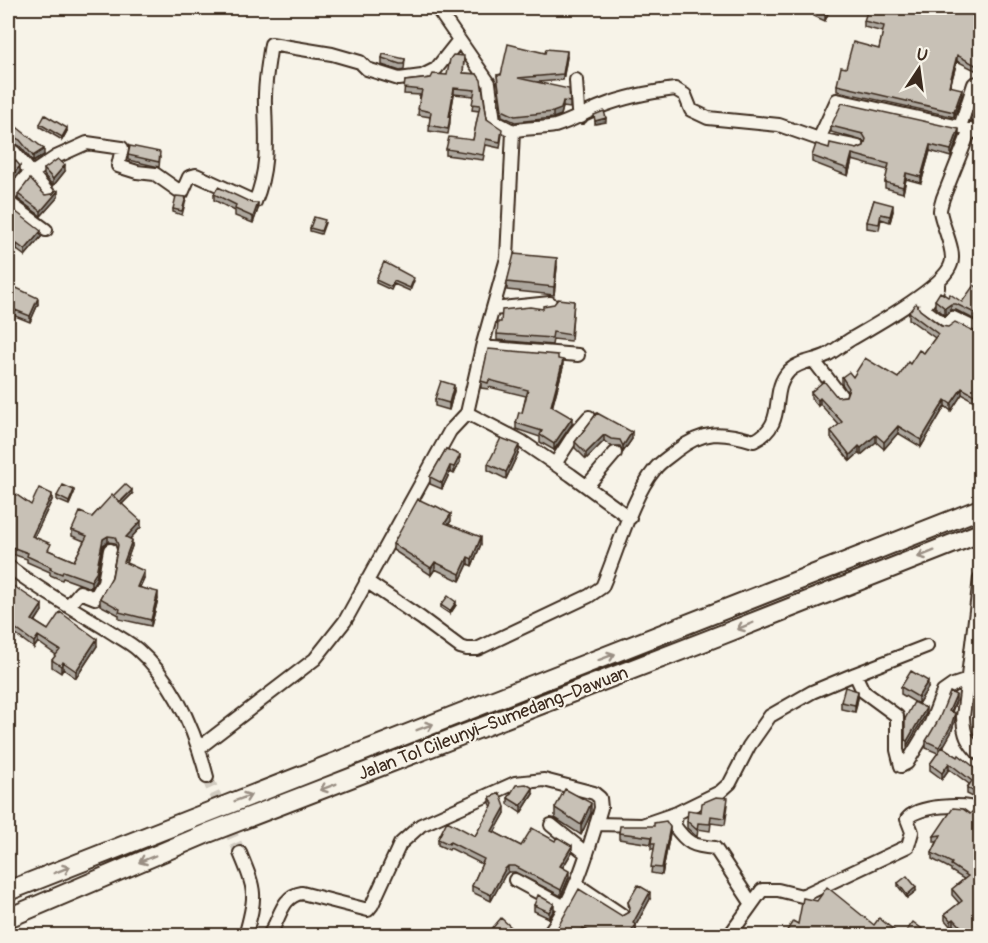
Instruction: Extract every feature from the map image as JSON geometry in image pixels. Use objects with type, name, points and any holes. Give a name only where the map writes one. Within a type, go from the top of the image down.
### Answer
[{"type":"highway","name":"Jalan Tol Cileunyi–Sumedang–Dawuan","points":[[8,891],[981,508]]},
{"type":"highway","name":"Jalan Tol Cileunyi–Sumedang–Dawuan","points":[[8,918],[208,833],[981,533]]},
{"type":"street","points":[[437,8],[489,83],[494,121],[513,130],[553,126],[581,117],[604,105],[634,96],[675,89],[684,95],[691,110],[708,118],[779,125],[819,139],[858,147]]},
{"type":"street","points":[[46,230],[8,200],[25,178],[56,157],[87,143],[122,148],[118,166],[137,172],[155,174],[182,193],[189,177],[196,176],[255,202],[266,159],[267,121],[264,105],[271,44],[332,54],[360,62],[367,69],[399,79],[422,76],[436,69],[459,40]]},
{"type":"street","points":[[576,80],[578,111],[581,117]]},
{"type":"street","points":[[366,581],[467,649],[477,649],[589,596],[602,587],[640,489],[656,467],[697,437],[709,434],[739,436],[754,441],[762,437],[776,419],[781,385],[789,371],[802,363],[814,361],[888,318],[921,295],[948,272],[952,263],[951,253],[940,210],[970,130],[974,84],[981,82]]},
{"type":"street","points":[[819,139],[837,100],[970,130]]},
{"type":"street","points":[[199,748],[315,659],[345,621],[450,431],[468,413],[482,347],[507,258],[513,130]]},
{"type":"street","points":[[14,152],[48,193]]},
{"type":"street","points":[[938,280],[938,288],[925,306],[925,310],[946,326],[953,318],[981,331]]},
{"type":"street","points":[[494,309],[550,303]]},
{"type":"street","points":[[482,347],[578,355]]},
{"type":"street","points":[[814,361],[841,396]]},
{"type":"street","points":[[468,413],[521,441],[630,518]]},
{"type":"street","points":[[555,464],[575,433],[589,417]]},
{"type":"street","points":[[587,486],[615,453]]},
{"type":"street","points":[[69,605],[80,592],[95,598],[104,582],[110,550]]},
{"type":"street","points":[[8,566],[27,581],[137,649],[147,659],[176,696],[199,748],[207,777]]},
{"type":"street","points":[[981,578],[963,717],[964,733],[969,743],[981,755]]},
{"type":"street","points":[[596,824],[642,825],[677,813],[720,792],[730,783],[749,746],[770,716],[812,692],[927,646]]},
{"type":"street","points":[[855,674],[863,691],[897,716],[897,750],[901,766],[907,763],[925,733],[943,693],[953,685],[968,680]]},
{"type":"street","points":[[268,936],[285,904],[295,894],[302,893],[368,909],[372,905],[400,844],[421,825],[515,783],[544,780],[594,794],[600,798],[601,808],[576,884],[547,936]]},
{"type":"street","points":[[729,936],[762,890],[778,890],[802,896],[908,846],[912,832],[907,819],[911,814],[918,811],[960,806],[981,810]]},
{"type":"street","points":[[677,813],[674,825],[683,838],[694,845],[715,848],[752,903]]},
{"type":"street","points":[[551,825],[587,854]]},
{"type":"street","points":[[240,853],[253,884],[254,899],[245,936]]},
{"type":"street","points":[[515,880],[565,907]]},
{"type":"street","points":[[576,884],[622,915]]},
{"type":"building","points":[[815,8],[828,8],[825,14],[814,10]]},
{"type":"building","points":[[868,8],[896,8],[924,16],[929,8],[953,8],[958,11],[967,8],[981,8],[981,68],[957,55],[949,86],[962,89],[954,112],[837,85],[841,67],[846,68],[853,42],[879,49],[884,26],[864,21]]},
{"type":"building","points":[[508,44],[545,53],[546,49],[567,51],[563,74],[518,78],[569,89],[570,102],[563,101],[561,109],[553,112],[515,116],[502,110],[497,75],[501,75]]},
{"type":"building","points":[[383,54],[405,59],[404,64],[382,58]]},
{"type":"building","points":[[453,55],[464,56],[463,73],[477,74],[481,80],[487,119],[502,129],[500,142],[486,139],[483,155],[446,149],[449,137],[473,140],[480,105],[472,104],[475,90],[454,88],[448,129],[429,125],[431,112],[418,109],[422,90],[404,88],[405,81],[431,78],[433,74],[447,75]]},
{"type":"building","points":[[981,85],[981,113],[979,118],[971,116]]},
{"type":"building","points":[[842,103],[959,129],[951,150],[930,145],[921,177],[906,173],[903,187],[885,182],[889,164],[852,154],[848,169],[812,156],[816,144],[829,148],[830,143],[857,149],[864,146],[866,139],[863,134],[831,126]]},
{"type":"building","points":[[604,111],[606,118],[595,121],[594,115]]},
{"type":"building","points":[[45,115],[67,128],[62,137],[40,124]]},
{"type":"building","points":[[8,120],[44,149],[33,156],[20,140],[9,139]]},
{"type":"building","points":[[130,146],[160,152],[159,162],[128,155]]},
{"type":"building","points":[[58,159],[65,165],[53,179],[44,169]]},
{"type":"building","points":[[15,160],[20,166],[8,180],[8,167]]},
{"type":"building","points":[[30,179],[45,195],[58,191],[41,211],[18,194]]},
{"type":"building","points":[[218,187],[252,203],[258,203],[253,217],[235,209],[236,205],[214,194]]},
{"type":"building","points":[[176,196],[186,197],[182,211],[173,209]]},
{"type":"building","points":[[874,200],[893,205],[890,216],[881,214],[879,224],[867,222]]},
{"type":"building","points":[[11,208],[41,231],[25,250],[17,244],[8,255],[8,212]]},
{"type":"building","points":[[314,217],[325,220],[321,231],[310,228]]},
{"type":"building","points":[[514,254],[557,258],[554,287],[507,282]]},
{"type":"building","points":[[384,262],[414,278],[410,288],[394,281],[391,287],[376,280]]},
{"type":"building","points":[[8,284],[38,298],[30,316],[15,310],[8,329]]},
{"type":"building","points":[[974,285],[981,290],[981,316],[956,304],[945,308],[935,300],[940,292],[948,297],[950,294],[962,302]]},
{"type":"building","points":[[558,299],[574,301],[571,335],[553,332],[552,338],[497,334],[502,310],[530,307],[543,309],[543,306],[554,304]]},
{"type":"building","points":[[916,303],[920,310],[941,326],[948,327],[955,322],[981,332],[981,344],[976,350],[981,354],[981,399],[962,388],[951,404],[945,400],[921,440],[898,426],[884,442],[876,435],[850,455],[831,431],[842,422],[820,398],[818,400],[811,392],[824,381],[837,397],[846,396],[849,388],[842,377],[849,372],[853,377],[865,358],[898,378],[908,362],[910,364],[919,350],[924,353],[938,334],[909,312]]},
{"type":"building","points":[[488,349],[558,355],[558,359],[563,360],[551,406],[572,418],[554,444],[540,435],[542,431],[516,423],[519,412],[522,413],[528,390],[489,380],[488,383],[481,381]]},
{"type":"building","points":[[441,381],[454,385],[449,403],[435,399]]},
{"type":"building","points":[[597,413],[632,432],[623,446],[620,440],[604,435],[586,453],[575,442]]},
{"type":"building","points":[[501,438],[519,445],[506,472],[488,464]]},
{"type":"building","points":[[446,449],[460,455],[454,467],[450,466],[442,483],[430,477]]},
{"type":"building","points":[[125,484],[132,490],[120,502],[113,496]]},
{"type":"building","points":[[63,485],[74,490],[69,502],[57,496]]},
{"type":"building","points":[[39,488],[52,494],[32,536],[51,544],[48,550],[74,561],[87,536],[72,530],[80,512],[92,517],[112,495],[141,521],[126,537],[132,540],[124,562],[144,571],[137,587],[158,592],[151,620],[119,612],[120,609],[100,598],[112,577],[118,545],[115,537],[108,536],[103,539],[96,573],[91,581],[50,569],[51,567],[27,556],[28,553],[9,546],[11,541],[8,539],[8,489],[31,505]]},
{"type":"building","points":[[418,499],[451,514],[445,523],[481,537],[472,559],[468,557],[460,574],[435,562],[431,568],[393,544]]},
{"type":"building","points":[[9,583],[42,605],[32,620],[48,630],[60,612],[97,639],[76,671],[63,662],[61,666],[52,660],[60,650],[38,636],[34,642],[8,623]]},
{"type":"building","points":[[448,596],[456,602],[450,611],[441,605]]},
{"type":"building","points":[[911,671],[928,681],[918,697],[901,687]]},
{"type":"building","points":[[845,687],[858,691],[855,705],[841,702]]},
{"type":"building","points":[[981,690],[981,707],[973,697]]},
{"type":"building","points":[[950,692],[956,695],[949,711],[955,713],[951,726],[939,747],[926,741],[939,719]]},
{"type":"building","points":[[914,702],[926,708],[907,741],[905,740],[905,719]]},
{"type":"building","points":[[942,747],[958,757],[959,755],[979,771],[981,769],[981,795],[967,788],[972,781],[949,763],[942,773],[930,764]]},
{"type":"building","points":[[526,784],[533,788],[521,806],[508,798],[516,785]]},
{"type":"building","points":[[565,789],[591,803],[581,825],[555,808]]},
{"type":"building","points":[[500,793],[505,807],[492,831],[521,846],[532,828],[555,841],[557,837],[572,846],[560,866],[569,871],[561,890],[515,866],[508,866],[491,895],[472,886],[484,859],[450,842],[449,844],[438,839],[447,821],[475,836],[493,804],[490,797]]},
{"type":"building","points":[[716,797],[728,798],[725,818],[711,816],[710,824],[698,823],[697,830],[687,821],[688,810],[701,812],[702,803]]},
{"type":"building","points":[[953,808],[963,809],[970,814],[973,811],[981,812],[981,936],[970,936],[954,919],[951,921],[945,914],[962,901],[952,889],[968,876],[951,865],[952,863],[932,853],[941,835],[934,836]]},
{"type":"building","points":[[666,821],[670,827],[662,868],[651,867],[655,843],[651,843],[652,837],[619,833],[620,826],[654,826],[654,823]]},
{"type":"building","points":[[907,876],[916,887],[907,895],[898,883]]},
{"type":"building","points":[[638,885],[650,892],[633,923],[636,925],[628,936],[598,936],[583,928],[579,936],[554,934],[579,889],[622,916],[629,912],[628,902]]},
{"type":"building","points":[[827,887],[874,925],[879,918],[899,934],[900,932],[904,934],[913,922],[926,932],[923,936],[791,936],[786,932],[793,921],[798,924],[803,898],[817,901]]},
{"type":"building","points":[[538,895],[554,904],[549,912],[534,905]]},
{"type":"building","points":[[501,918],[521,936],[496,936],[490,931]]},
{"type":"waterway","points":[[8,845],[12,855]]},
{"type":"tunnel","points":[[207,777],[240,853]]}]
